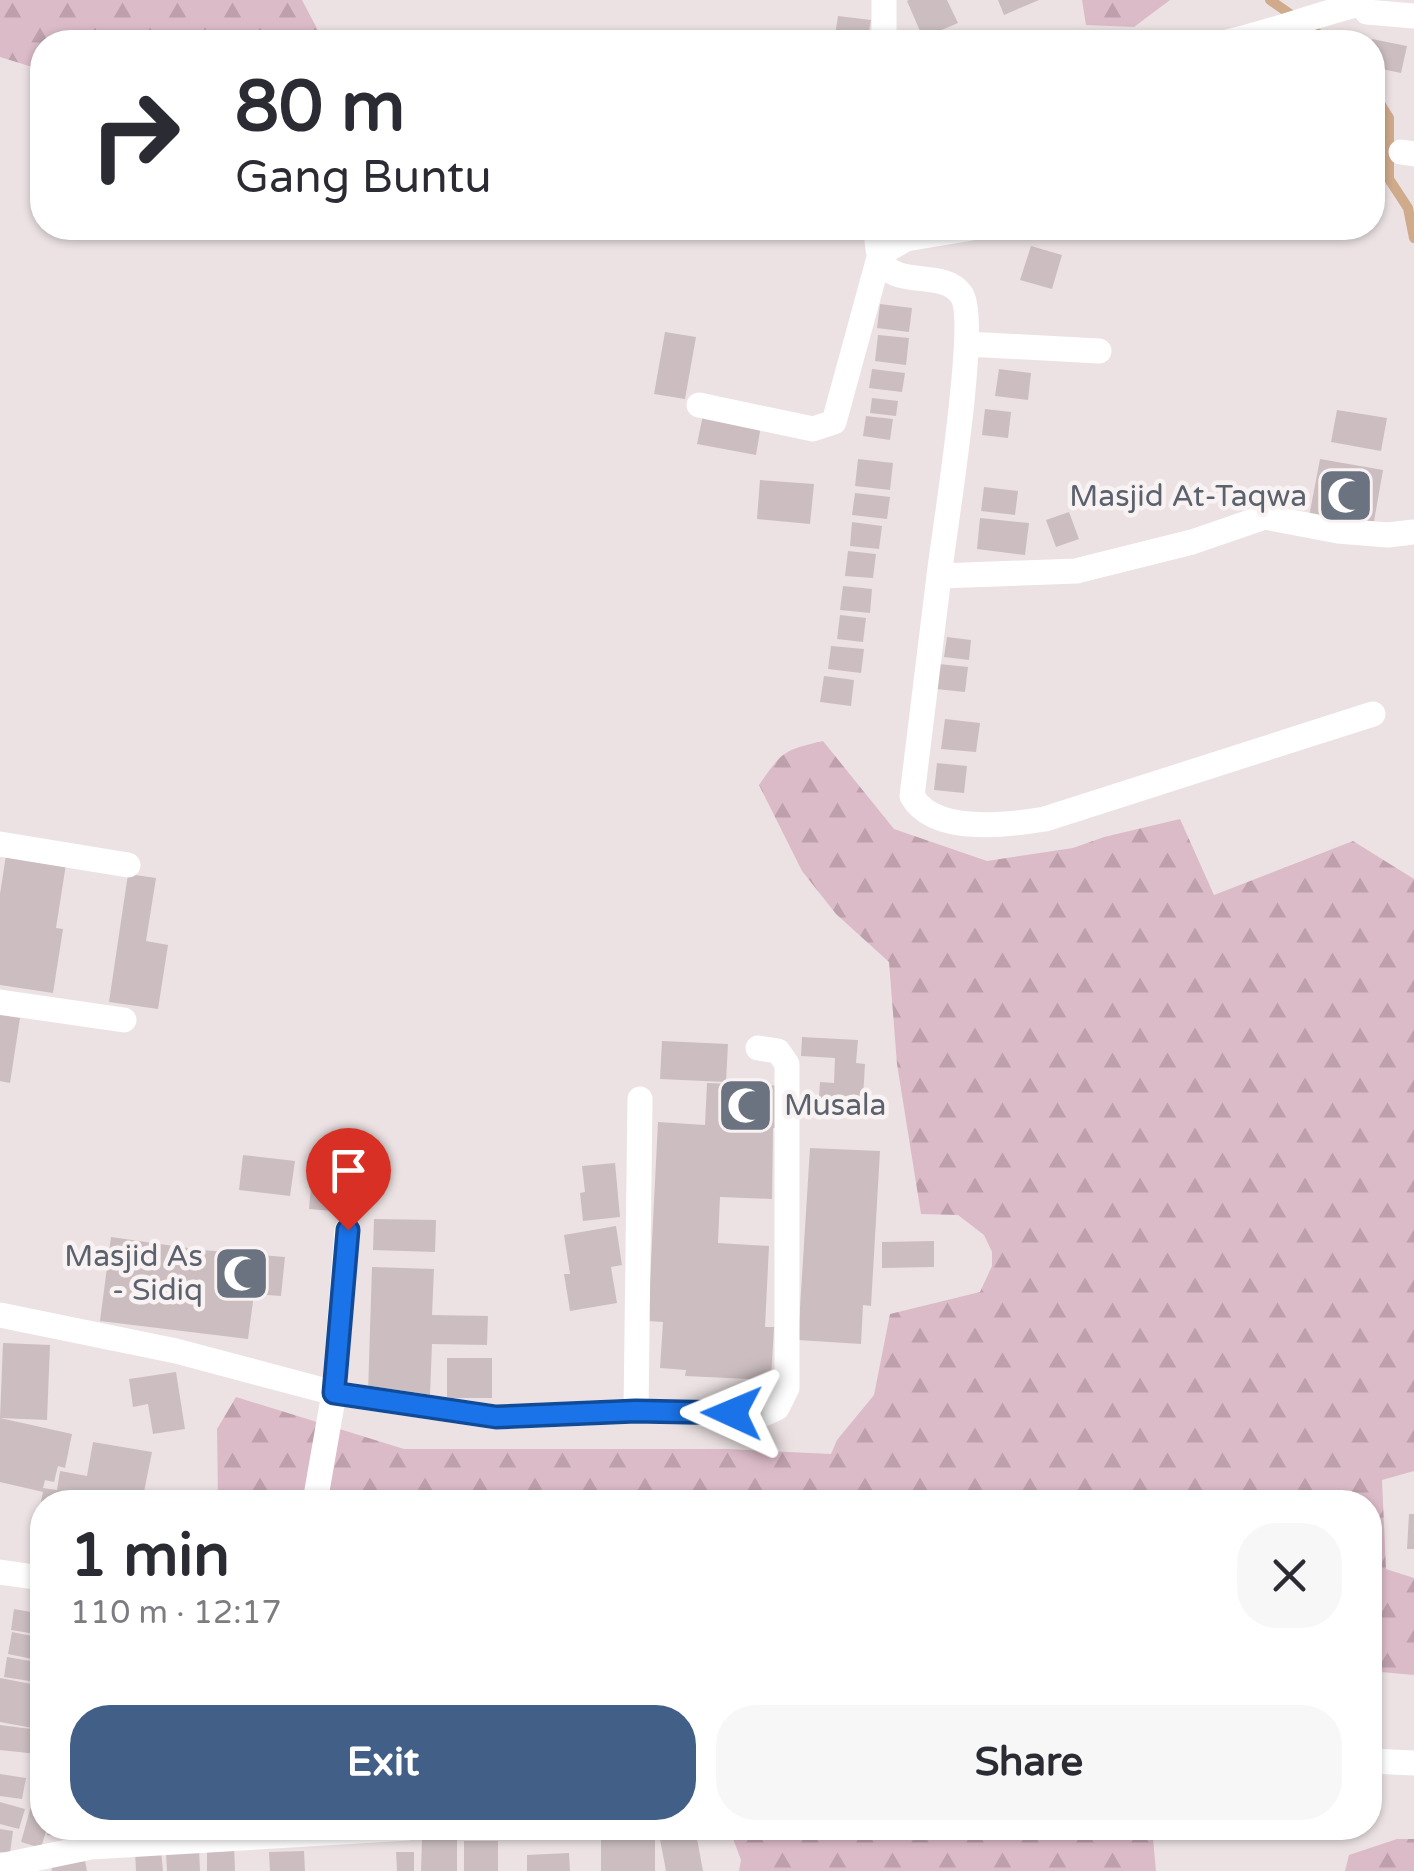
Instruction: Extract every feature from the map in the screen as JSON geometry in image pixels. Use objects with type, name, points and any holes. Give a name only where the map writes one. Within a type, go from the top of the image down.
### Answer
[{"type":"street","points":[[884,0],[884,30]]},
{"type":"street","points":[[1279,30],[1359,2],[1367,12],[1414,16]]},
{"type":"street","points":[[878,240],[882,264],[897,274],[947,284],[960,291],[966,303],[967,344],[912,796],[919,808],[973,826],[1046,820],[1373,714]]},
{"type":"street","points":[[699,405],[812,429],[834,422],[880,254],[904,240]]},
{"type":"street","points":[[967,344],[1099,351]]},
{"type":"street","points":[[939,576],[1076,571],[1192,542],[1265,517],[1354,532],[1402,536],[1414,532]]},
{"type":"street","points":[[0,844],[128,865]]},
{"type":"street","points":[[0,1002],[124,1020]]},
{"type":"street","points":[[0,1315],[176,1351],[334,1393],[496,1417],[636,1411],[764,1414],[784,1399],[787,1369],[787,1064],[778,1052],[758,1048]]},
{"type":"street","points":[[636,1411],[640,1099]]},
{"type":"street","points":[[317,1490],[334,1393],[348,1230]]},
{"type":"street","points":[[0,1572],[30,1576]]},
{"type":"street","points":[[1382,1762],[1414,1763]]},
{"type":"street","points":[[0,1866],[83,1840]]},
{"type":"green space","points":[[0,0],[302,0],[318,30],[30,30],[30,66],[0,57]]},
{"type":"green space","points":[[1082,0],[1170,0],[1134,27],[1086,25]]},
{"type":"green space","points":[[823,741],[894,829],[987,861],[1073,848],[1180,819],[1214,895],[1353,841],[1414,879],[1414,1471],[1382,1480],[1386,1569],[1414,1578],[1414,1675],[1382,1672],[1382,1490],[218,1490],[217,1429],[236,1397],[404,1449],[727,1449],[831,1454],[837,1440],[874,1395],[890,1314],[980,1292],[992,1266],[992,1252],[984,1235],[958,1215],[921,1214],[897,1064],[889,962],[836,914],[802,871],[759,785],[773,765],[799,747]]},
{"type":"green space","points":[[1397,1839],[1414,1839],[1414,1871],[1345,1871],[1349,1855]]},
{"type":"green space","points":[[734,1840],[1153,1840],[1156,1871],[739,1871],[741,1860]]},
{"type":"building","points":[[947,0],[958,23],[942,30],[920,30],[907,1]]},
{"type":"building","points":[[998,0],[1039,0],[1004,15]]},
{"type":"building","points":[[838,16],[871,20],[869,30],[836,30]]},
{"type":"building","points":[[1385,42],[1407,46],[1401,73],[1385,70]]},
{"type":"building","points":[[1031,246],[1062,255],[1052,289],[1020,280]]},
{"type":"building","points":[[880,304],[912,308],[909,332],[877,328]]},
{"type":"building","points":[[665,332],[696,337],[685,399],[654,394]]},
{"type":"building","points":[[878,335],[909,338],[906,365],[875,361]]},
{"type":"building","points":[[872,369],[905,373],[902,392],[869,388]]},
{"type":"building","points":[[999,369],[1031,373],[1028,400],[995,396]]},
{"type":"building","points":[[872,398],[898,401],[896,416],[870,413]]},
{"type":"building","points":[[985,409],[1011,412],[1008,438],[982,435]]},
{"type":"building","points":[[704,410],[762,420],[756,455],[697,444]]},
{"type":"building","points":[[1337,410],[1387,418],[1381,451],[1331,442]]},
{"type":"building","points":[[866,416],[893,419],[890,440],[863,436]]},
{"type":"building","points":[[858,459],[893,463],[890,490],[855,486]]},
{"type":"building","name":"Masjid At-Taqwa","points":[[1320,459],[1383,470],[1372,533],[1308,522]]},
{"type":"building","points":[[760,480],[814,484],[810,524],[757,519]]},
{"type":"building","points":[[984,487],[1018,491],[1015,515],[981,511]]},
{"type":"building","points":[[855,493],[890,497],[887,519],[852,515]]},
{"type":"building","points":[[1069,512],[1079,539],[1056,547],[1046,520]]},
{"type":"building","points":[[980,518],[1029,523],[1025,555],[977,549]]},
{"type":"building","points":[[852,522],[882,526],[879,549],[850,546]]},
{"type":"building","points":[[848,551],[876,554],[873,578],[845,576]]},
{"type":"building","points":[[843,586],[872,589],[870,613],[840,610]]},
{"type":"building","points":[[840,615],[866,618],[863,642],[837,639]]},
{"type":"building","points":[[947,637],[971,640],[969,660],[944,657]]},
{"type":"building","points":[[831,646],[864,649],[861,673],[828,669]]},
{"type":"building","points":[[939,664],[968,667],[965,692],[936,689]]},
{"type":"building","points":[[824,676],[854,680],[851,706],[820,702]]},
{"type":"building","points":[[945,719],[980,723],[976,752],[941,749]]},
{"type":"building","points":[[937,763],[967,766],[964,793],[934,790]]},
{"type":"building","points":[[6,855],[66,864],[56,928],[63,929],[53,993],[0,985],[0,894]]},
{"type":"building","points":[[128,874],[156,878],[146,941],[168,945],[158,1009],[109,1002]]},
{"type":"building","points":[[0,1015],[20,1018],[10,1083],[0,1081]]},
{"type":"building","points":[[802,1037],[858,1040],[856,1063],[865,1064],[862,1114],[818,1111],[820,1082],[834,1083],[835,1058],[801,1056]]},
{"type":"building","points":[[662,1041],[728,1044],[726,1082],[660,1079]]},
{"type":"building","points":[[707,1083],[786,1086],[784,1128],[773,1128],[772,1199],[720,1197],[718,1243],[769,1246],[765,1327],[774,1327],[771,1380],[685,1376],[686,1370],[660,1368],[663,1322],[648,1321],[658,1122],[705,1125]]},
{"type":"building","points":[[810,1148],[880,1151],[871,1306],[863,1305],[861,1344],[798,1340]]},
{"type":"building","points":[[243,1155],[295,1161],[290,1196],[239,1190]]},
{"type":"building","points":[[615,1163],[620,1217],[583,1221],[582,1166]]},
{"type":"building","points":[[312,1175],[349,1179],[346,1212],[309,1209]]},
{"type":"building","points":[[374,1219],[436,1220],[435,1252],[373,1250]]},
{"type":"building","points":[[616,1226],[622,1265],[611,1267],[617,1303],[570,1311],[564,1274],[570,1274],[564,1235]]},
{"type":"building","points":[[111,1237],[285,1257],[281,1296],[254,1294],[248,1339],[100,1321]]},
{"type":"building","points":[[934,1241],[934,1267],[882,1268],[882,1242]]},
{"type":"building","points":[[372,1267],[434,1269],[432,1315],[488,1316],[487,1345],[432,1344],[430,1395],[368,1393]]},
{"type":"building","points":[[3,1343],[50,1345],[47,1420],[0,1418]]},
{"type":"building","points":[[447,1358],[492,1358],[492,1398],[447,1398]]},
{"type":"building","points":[[176,1372],[185,1429],[153,1434],[148,1404],[133,1407],[129,1379]]},
{"type":"building","points":[[0,1418],[72,1434],[65,1468],[58,1466],[54,1482],[45,1480],[43,1488],[57,1490],[34,1490],[0,1482]]},
{"type":"building","points":[[93,1442],[152,1452],[144,1490],[57,1490],[60,1471],[87,1476]]},
{"type":"building","points":[[1409,1514],[1414,1514],[1414,1549],[1407,1549]]},
{"type":"building","points":[[14,1609],[30,1612],[30,1633],[11,1630]]},
{"type":"building","points":[[12,1632],[30,1636],[30,1659],[8,1654]]},
{"type":"building","points":[[7,1657],[30,1661],[30,1681],[4,1677]]},
{"type":"building","points":[[0,1678],[30,1684],[30,1728],[0,1722]]},
{"type":"building","points":[[0,1725],[30,1729],[30,1753],[0,1750]]},
{"type":"building","points":[[0,1774],[26,1778],[22,1799],[0,1796]]},
{"type":"building","points":[[0,1802],[25,1809],[19,1829],[0,1824]]},
{"type":"building","points":[[30,1810],[30,1840],[43,1840],[41,1848],[21,1842]]},
{"type":"building","points":[[0,1829],[13,1831],[10,1853],[0,1852]]},
{"type":"building","points":[[422,1840],[457,1840],[457,1871],[421,1871]]},
{"type":"building","points":[[601,1840],[655,1840],[655,1871],[601,1871]]},
{"type":"building","points":[[660,1840],[697,1840],[703,1871],[666,1871]]},
{"type":"building","points":[[464,1841],[498,1841],[498,1871],[464,1871]]},
{"type":"building","points":[[207,1845],[234,1845],[235,1871],[207,1871]]},
{"type":"building","points":[[199,1849],[200,1871],[167,1871],[166,1852]]},
{"type":"building","points":[[161,1850],[163,1871],[136,1871],[135,1852]]},
{"type":"building","points":[[304,1851],[305,1871],[270,1871],[269,1852]]},
{"type":"building","points":[[396,1852],[414,1852],[414,1871],[397,1871]]},
{"type":"building","points":[[569,1853],[570,1871],[527,1871],[527,1855]]},
{"type":"building","points":[[85,1861],[87,1871],[52,1871],[51,1866]]},
{"type":"waterway","points":[[1270,0],[1313,30]]},
{"type":"waterway","points":[[1385,112],[1389,118],[1389,179],[1408,208],[1414,238]]},
{"type":"place","name":"Masjid At-Taqwa","points":[[1346,496]]},
{"type":"place","name":"Musala","points":[[745,1105]]},
{"type":"place","name":"Masjid As - Sidiq","points":[[242,1273]]},
{"type":"route","points":[[348,1230],[334,1393],[496,1417],[636,1411],[732,1413]]}]
